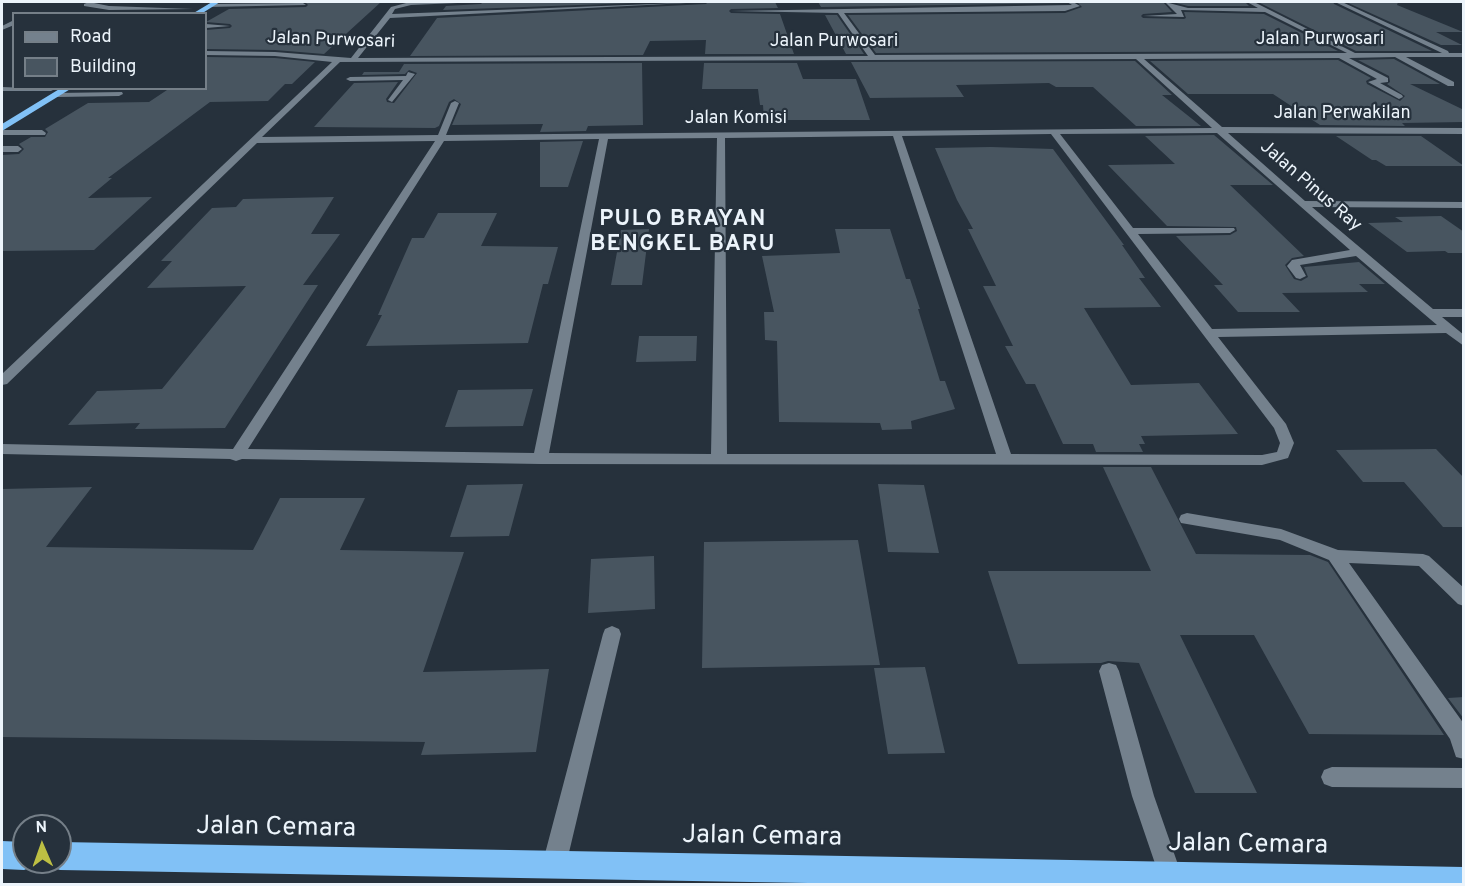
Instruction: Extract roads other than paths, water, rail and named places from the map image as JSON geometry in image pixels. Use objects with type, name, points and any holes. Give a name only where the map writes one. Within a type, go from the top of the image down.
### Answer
[{"type":"highway","points":[[193,11],[209,3]]},
{"type":"highway","points":[[2,117],[54,91]]},
{"type":"highway","points":[[2,128],[54,91]]},
{"type":"highway","name":"Jalan Cemara","points":[[72,856],[1464,881]]},
{"type":"street","points":[[93,2],[86,5],[193,11]]},
{"type":"street","points":[[352,60],[393,8],[406,3],[491,2]]},
{"type":"street","points":[[388,16],[703,2]]},
{"type":"street","points":[[913,2],[920,10]]},
{"type":"street","points":[[734,11],[1065,9],[1077,6],[1070,2]]},
{"type":"street","points":[[1168,2],[1181,9],[1267,10]]},
{"type":"street","points":[[1250,2],[1354,55]]},
{"type":"street","points":[[1338,2],[1452,55]]},
{"type":"street","points":[[209,3],[303,5]]},
{"type":"street","points":[[1146,16],[1182,16],[1176,12],[1181,9]]},
{"type":"street","points":[[840,11],[873,57]]},
{"type":"street","points":[[207,26],[227,26]]},
{"type":"street","name":"Jalan Purwosari","points":[[207,53],[274,54],[338,60],[1464,55]]},
{"type":"street","points":[[1339,55],[1385,80],[1371,82],[1399,97]]},
{"type":"street","points":[[1395,55],[1451,84]]},
{"type":"street","name":"Jalan Pinus Ray","points":[[1137,56],[1302,204],[1464,342]]},
{"type":"street","points":[[392,100],[422,59]]},
{"type":"street","points":[[2,381],[338,60]]},
{"type":"street","points":[[350,78],[408,78]]},
{"type":"street","points":[[28,90],[120,94]]},
{"type":"street","points":[[236,456],[441,138],[455,103]]},
{"type":"street","name":"Jalan Perwakilan","points":[[1221,130],[1464,131]]},
{"type":"street","name":"Jalan Komisi","points":[[252,140],[1221,130]]},
{"type":"street","points":[[2,449],[236,456],[540,459],[1262,460],[1282,455],[1287,443],[1281,427],[1054,132]]},
{"type":"street","points":[[2,133],[42,133]]},
{"type":"street","points":[[897,134],[1005,459]]},
{"type":"street","points":[[719,458],[720,135]]},
{"type":"street","points":[[540,459],[604,136]]},
{"type":"street","points":[[2,149],[18,148]]},
{"type":"street","points":[[1302,204],[1464,205]]},
{"type":"street","points":[[1131,231],[1230,230]]},
{"type":"street","points":[[1300,276],[1293,266],[1296,262],[1360,252]]},
{"type":"street","points":[[1429,313],[1464,313]]},
{"type":"street","points":[[1209,333],[1448,329]]},
{"type":"street","points":[[1187,519],[1277,533],[1312,543],[1335,556],[1459,735],[1464,750]]},
{"type":"street","points":[[1335,556],[1423,560],[1464,600]]},
{"type":"street","points":[[554,865],[612,634]]},
{"type":"street","points":[[1109,671],[1143,796],[1170,876]]},
{"type":"street","points":[[1332,777],[1464,778]]},
{"type":"district","name":"PULO BRAYAN BENGKEL BARU","points":[[683,234]]}]
